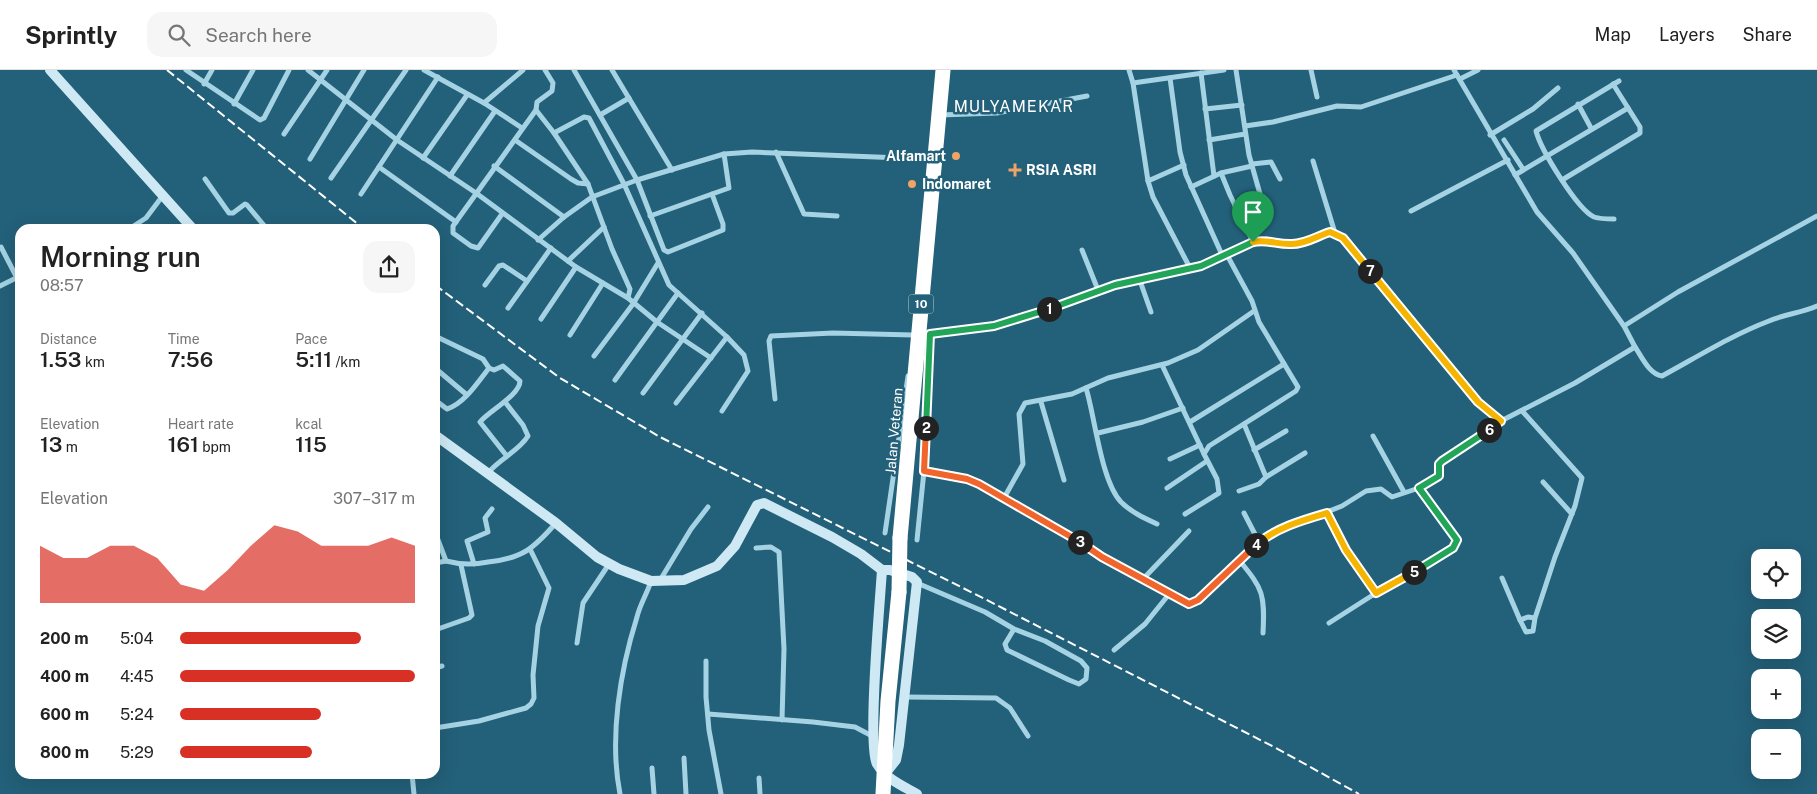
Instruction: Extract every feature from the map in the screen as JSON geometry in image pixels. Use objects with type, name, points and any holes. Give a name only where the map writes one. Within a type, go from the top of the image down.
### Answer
[{"type":"highway","name":"Jalan Veteran","points":[[883,794],[888,701],[898,592],[893,536],[921,334],[943,70]]},
{"type":"street","points":[[50,70],[126,156],[164,194],[189,224]]},
{"type":"street","points":[[186,70],[257,119],[264,118],[289,70]]},
{"type":"street","points":[[204,84],[212,70]]},
{"type":"street","points":[[234,104],[253,70]]},
{"type":"street","points":[[308,70],[397,140],[476,193],[576,267],[628,298],[656,322],[711,358]]},
{"type":"street","points":[[284,134],[327,70]]},
{"type":"street","points":[[310,159],[364,70]]},
{"type":"street","points":[[331,178],[406,70]]},
{"type":"street","points":[[424,70],[484,103],[522,128]]},
{"type":"street","points":[[484,103],[523,70]]},
{"type":"street","points":[[502,214],[478,248],[471,246],[453,233],[453,226],[494,166],[536,110],[537,102],[553,87],[545,70]]},
{"type":"street","points":[[574,70],[636,180],[664,250],[685,245],[723,230],[723,224],[712,194]]},
{"type":"street","points":[[612,70],[672,170]]},
{"type":"street","points":[[1129,70],[1133,83],[1148,181],[1154,197],[1190,268]]},
{"type":"street","points":[[1133,83],[1224,70]]},
{"type":"street","points":[[1235,206],[1259,196],[1246,134],[1236,70]]},
{"type":"street","points":[[1311,70],[1317,97]]},
{"type":"street","points":[[1245,126],[1273,122],[1336,106],[1361,107],[1457,75],[1478,70]]},
{"type":"street","points":[[1201,73],[1214,176]]},
{"type":"street","points":[[1457,75],[1490,135],[1508,160],[1537,212],[1574,253],[1654,374],[1662,376],[1769,320],[1803,312],[1817,306]]},
{"type":"street","points":[[361,194],[438,77]]},
{"type":"street","points":[[1170,78],[1184,166],[1191,187],[1224,256],[1252,301],[1254,311],[1297,389],[1244,424],[1218,438],[1209,446],[1204,454]]},
{"type":"street","points":[[1614,219],[1592,215],[1562,180],[1547,155],[1536,130],[1619,81]]},
{"type":"street","points":[[1562,180],[1638,136],[1640,127],[1613,84]]},
{"type":"street","points":[[1490,135],[1533,109],[1558,88]]},
{"type":"street","points":[[423,158],[467,95]]},
{"type":"street","points":[[940,115],[997,113],[1087,96]]},
{"type":"street","points":[[600,115],[628,98]]},
{"type":"street","points":[[1205,109],[1242,104]]},
{"type":"street","points":[[1578,104],[1591,128]]},
{"type":"street","points":[[1515,175],[1591,128],[1628,108]]},
{"type":"street","points":[[536,110],[554,133],[588,184],[630,289],[628,298]]},
{"type":"street","points":[[450,176],[495,111]]},
{"type":"street","points":[[554,133],[584,117],[589,118],[624,184],[669,285],[727,336],[744,355],[748,371],[722,411]]},
{"type":"street","points":[[1209,140],[1246,134]]},
{"type":"street","points":[[515,140],[571,179],[578,183],[588,184]]},
{"type":"street","points":[[1504,140],[1523,169]]},
{"type":"street","points":[[776,152],[804,214],[836,216]]},
{"type":"street","points":[[538,240],[564,217],[592,198],[636,180],[724,154],[776,152],[901,158],[935,156]]},
{"type":"street","points":[[650,216],[726,190],[730,186],[724,154]]},
{"type":"street","points":[[1411,211],[1508,160]]},
{"type":"street","points":[[1313,161],[1335,233]]},
{"type":"street","points":[[1191,187],[1221,173],[1271,162],[1280,179]]},
{"type":"street","points":[[494,166],[564,217]]},
{"type":"street","points":[[1148,181],[1184,166]]},
{"type":"street","points":[[379,167],[456,222]]},
{"type":"street","points":[[1221,173],[1253,242]]},
{"type":"street","points":[[205,179],[230,213],[233,213],[245,204],[263,224]]},
{"type":"street","points":[[137,224],[146,218],[164,194]]},
{"type":"street","points":[[1624,326],[1678,292],[1817,216]]},
{"type":"street","points":[[568,261],[604,227]]},
{"type":"street","points":[[775,399],[769,341],[771,336],[833,333],[921,334],[1003,323],[1098,290],[1140,278],[1190,268],[1224,256],[1253,242],[1267,240],[1283,244],[1300,244],[1325,234],[1335,233],[1343,238],[1478,402],[1501,421]]},
{"type":"street","points":[[1,247],[15,272]]},
{"type":"street","points":[[508,308],[551,248]]},
{"type":"street","points":[[1082,250],[1098,290]]},
{"type":"street","points":[[594,356],[633,304],[658,263]]},
{"type":"street","points":[[485,285],[501,265],[506,266],[527,281]]},
{"type":"street","points":[[541,319],[576,267]]},
{"type":"street","points":[[0,286],[15,278]]},
{"type":"street","points":[[1140,278],[1151,312]]},
{"type":"street","points":[[570,335],[603,283]]},
{"type":"street","points":[[615,380],[678,293]]},
{"type":"street","points":[[1004,498],[1023,464],[1019,414],[1022,407],[1030,402],[1041,402],[1120,375],[1162,365],[1198,350],[1254,311]]},
{"type":"street","points":[[643,393],[702,313]]},
{"type":"street","points":[[917,540],[924,471],[921,334]]},
{"type":"street","points":[[676,403],[727,336]]},
{"type":"street","points":[[440,338],[483,360],[489,368],[494,370],[504,366],[520,381],[519,387],[505,402],[480,422],[506,455]]},
{"type":"street","points":[[924,471],[967,479],[1004,498],[1168,595],[1189,604],[1194,603],[1259,542],[1304,520],[1327,513],[1350,502],[1366,491],[1380,489],[1392,497],[1419,488],[1439,476],[1439,464],[1442,461],[1501,421],[1522,412],[1635,347]]},
{"type":"street","points":[[1190,422],[1284,364]]},
{"type":"street","points":[[1162,365],[1217,480],[1219,493],[1185,514]]},
{"type":"street","points":[[440,404],[447,409],[459,402],[489,368]]},
{"type":"street","points":[[440,372],[467,394]]},
{"type":"street","points":[[1086,388],[1108,479],[1120,501],[1136,514],[1156,524]]},
{"type":"street","points":[[487,474],[506,455],[525,441],[528,436],[523,425],[505,402]]},
{"type":"street","points":[[1041,402],[1064,480]]},
{"type":"street","points":[[1098,434],[1143,422],[1184,408]]},
{"type":"street","points":[[1502,578],[1524,630],[1529,632],[1535,628],[1535,618],[1555,557],[1580,491],[1582,478],[1522,412]]},
{"type":"street","points":[[1244,424],[1266,477]]},
{"type":"street","points":[[1254,450],[1286,431]]},
{"type":"street","points":[[1372,436],[1404,492]]},
{"type":"street","points":[[440,439],[556,523],[597,557],[609,564],[655,582],[690,579],[717,566],[735,546],[757,505],[764,503],[832,537],[861,554],[882,570],[890,570],[912,577],[917,582],[985,612],[1014,629],[1045,641],[1081,662],[1087,668],[1086,679],[1079,684],[1007,650],[1005,644],[1014,629]]},
{"type":"street","points":[[1170,459],[1200,445]]},
{"type":"street","points":[[1239,491],[1259,484],[1266,477],[1305,453]]},
{"type":"street","points":[[1167,488],[1208,461]]},
{"type":"street","points":[[1543,482],[1572,514]]},
{"type":"street","points":[[1329,623],[1376,593],[1420,569],[1457,544],[1456,536],[1419,488]]},
{"type":"street","points":[[620,794],[616,765],[616,741],[623,676],[636,618],[655,582],[708,507]]},
{"type":"street","points":[[474,564],[467,541],[488,532],[485,518],[492,509]]},
{"type":"street","points":[[1244,513],[1259,542]]},
{"type":"street","points":[[1327,513],[1346,550],[1376,593]]},
{"type":"street","points":[[440,563],[446,561],[461,565],[512,559],[530,549],[556,523]]},
{"type":"street","points":[[1143,579],[1189,531]]},
{"type":"street","points":[[440,545],[446,561]]},
{"type":"street","points":[[756,548],[770,547],[780,552],[784,649],[782,720]]},
{"type":"street","points":[[440,727],[479,721],[520,710],[529,707],[533,702],[533,675],[538,626],[549,588],[530,549]]},
{"type":"street","points":[[1239,560],[1258,584],[1262,595],[1263,633]]},
{"type":"street","points":[[577,643],[583,603],[609,564]]},
{"type":"street","points":[[440,628],[472,615],[461,565]]},
{"type":"street","points":[[882,570],[874,737],[875,758],[885,774],[916,794]]},
{"type":"street","points":[[885,774],[896,760],[906,697],[917,582]]},
{"type":"street","points":[[1114,650],[1150,619],[1168,595]]},
{"type":"street","points":[[1520,620],[1528,617],[1535,618]]},
{"type":"street","points":[[706,661],[708,714],[720,794]]},
{"type":"street","points":[[906,697],[996,698],[1010,708],[1028,736]]},
{"type":"street","points":[[708,714],[727,714],[855,727],[874,737]]},
{"type":"street","points":[[684,758],[686,794]]},
{"type":"street","points":[[652,768],[654,794]]},
{"type":"street","points":[[760,778],[760,794]]},
{"type":"street","points":[[412,779],[414,794]]},
{"type":"railway","points":[[167,70],[358,224]]},
{"type":"railway","points":[[440,289],[560,378],[660,437],[975,594],[1276,748],[1359,794]]},
{"type":"place","name":"Alfamart","points":[[956,156]]},
{"type":"place","name":"RSIA ASRI","points":[[1015,170]]},
{"type":"place","name":"Indomaret","points":[[912,184]]},
{"type":"district","name":"MULYAMEKAR","points":[[1014,106]]},
{"type":"route","points":[[1330,232],[1343,238],[1478,402],[1501,421],[1476,440],[1442,461],[1439,464],[1439,476],[1419,488],[1456,536],[1457,544],[1453,548],[1376,593],[1346,550],[1327,513],[1304,520],[1259,542],[1241,557],[1198,600],[1189,604],[1102,557],[979,484],[967,479],[924,471],[930,334],[994,326],[1115,285],[1201,266],[1253,242],[1267,240],[1283,244],[1300,244],[1330,232]]}]
